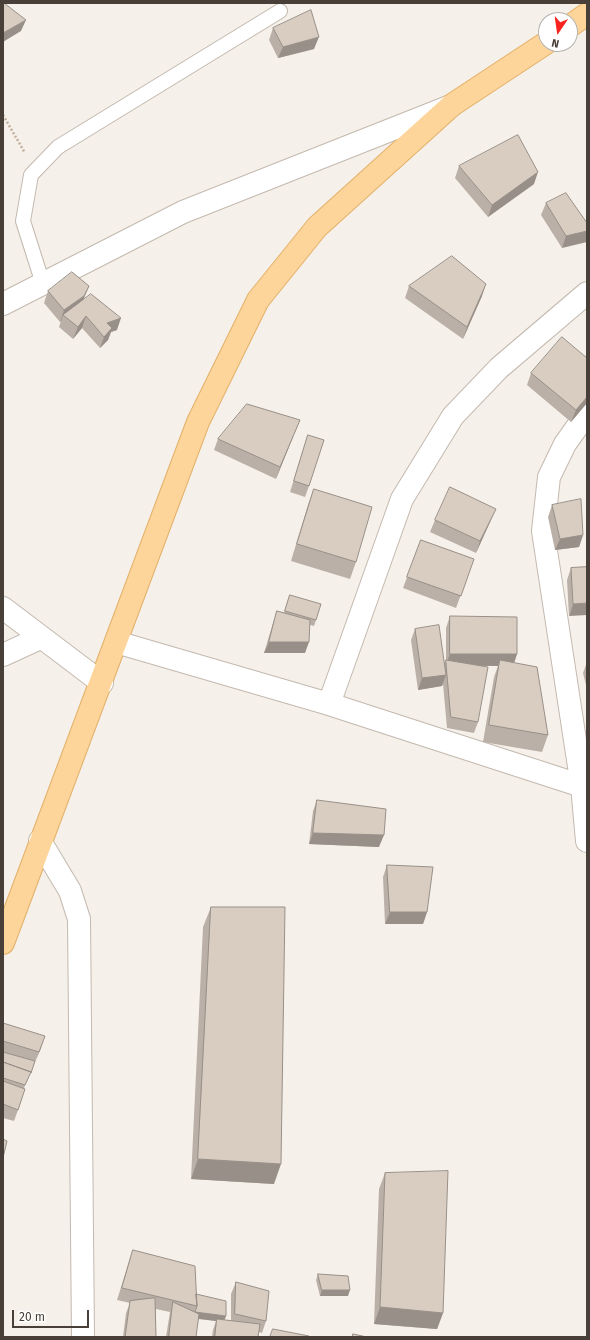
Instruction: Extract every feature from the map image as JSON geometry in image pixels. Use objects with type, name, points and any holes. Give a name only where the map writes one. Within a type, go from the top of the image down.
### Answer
[{"type":"main road","points":[[578,20],[587,14]]},
{"type":"main road","points":[[3,943],[40,841],[102,683],[198,422],[258,300],[317,227],[452,105],[538,48]]},
{"type":"street","points":[[3,304],[183,212],[452,105]]},
{"type":"street","points":[[329,704],[402,499],[453,416],[499,368],[587,293]]},
{"type":"street","points":[[587,413],[565,444],[549,477],[543,531],[582,786],[587,841]]},
{"type":"street","points":[[3,608],[40,638],[102,683]]},
{"type":"street","points":[[3,655],[40,638]]},
{"type":"street","points":[[116,642],[329,704],[582,786]]},
{"type":"street","points":[[40,841],[70,891],[79,919],[83,1337]]},
{"type":"lane","points":[[43,284],[23,220],[31,175],[58,147],[280,11]]},
{"type":"path","points":[[3,115],[36,170]]},
{"type":"building","points":[[3,3],[26,20],[3,33]]},
{"type":"building","points":[[311,10],[319,37],[283,47],[273,28]]},
{"type":"building","points":[[518,135],[538,172],[492,205],[459,166]]},
{"type":"building","points":[[566,193],[587,223],[587,231],[566,236],[546,203]]},
{"type":"building","points":[[452,256],[486,284],[467,327],[409,286]]},
{"type":"building","points":[[72,272],[89,286],[84,296],[64,310],[48,291]]},
{"type":"building","points":[[91,294],[121,318],[107,323],[112,328],[104,337],[86,316],[78,327],[63,315]]},
{"type":"building","points":[[562,337],[587,358],[587,397],[576,410],[531,373]]},
{"type":"building","points":[[247,404],[300,420],[280,467],[218,439]]},
{"type":"building","points":[[308,435],[324,440],[309,486],[294,481]]},
{"type":"building","points":[[450,487],[496,509],[480,541],[435,520]]},
{"type":"building","points":[[314,489],[372,507],[356,562],[297,544]]},
{"type":"building","points":[[581,499],[583,535],[560,539],[552,505]]},
{"type":"building","points":[[421,540],[474,559],[461,596],[407,577]]},
{"type":"building","points":[[587,567],[587,603],[573,604],[571,568]]},
{"type":"building","points":[[290,595],[321,604],[316,620],[285,611]]},
{"type":"building","points":[[277,611],[310,620],[309,642],[269,642]]},
{"type":"building","points":[[450,616],[517,617],[517,654],[450,654]]},
{"type":"building","points":[[439,625],[446,675],[422,678],[415,629]]},
{"type":"building","points":[[446,660],[488,667],[478,722],[451,717]]},
{"type":"building","points":[[500,660],[537,667],[548,735],[489,725]]},
{"type":"building","points":[[317,800],[386,809],[384,835],[313,833]]},
{"type":"building","points":[[387,865],[433,867],[427,912],[390,912]]},
{"type":"building","points":[[211,907],[285,907],[281,1164],[198,1159]]},
{"type":"building","points":[[3,1023],[45,1036],[39,1052],[3,1041]]},
{"type":"building","points":[[3,1052],[35,1061],[31,1073],[3,1062]]},
{"type":"building","points":[[3,1062],[31,1072],[25,1085],[3,1078]]},
{"type":"building","points":[[3,1081],[25,1089],[18,1110],[3,1104]]},
{"type":"building","points":[[3,1139],[7,1141],[3,1158]]},
{"type":"building","points":[[448,1171],[443,1313],[380,1307],[385,1173]]},
{"type":"building","points":[[133,1250],[195,1266],[197,1306],[122,1288]]},
{"type":"building","points":[[318,1274],[348,1276],[350,1290],[322,1290]]},
{"type":"building","points":[[236,1282],[269,1291],[266,1321],[235,1314]]},
{"type":"building","points":[[196,1294],[226,1301],[226,1316],[195,1312],[197,1306]]},
{"type":"building","points":[[155,1298],[156,1337],[125,1337],[130,1301]]},
{"type":"building","points":[[173,1302],[199,1314],[196,1337],[169,1337]]},
{"type":"building","points":[[217,1319],[260,1324],[258,1337],[215,1337]]},
{"type":"building","points":[[273,1329],[309,1336],[309,1337],[270,1337]]},
{"type":"building","points":[[353,1334],[367,1337],[353,1337]]}]
